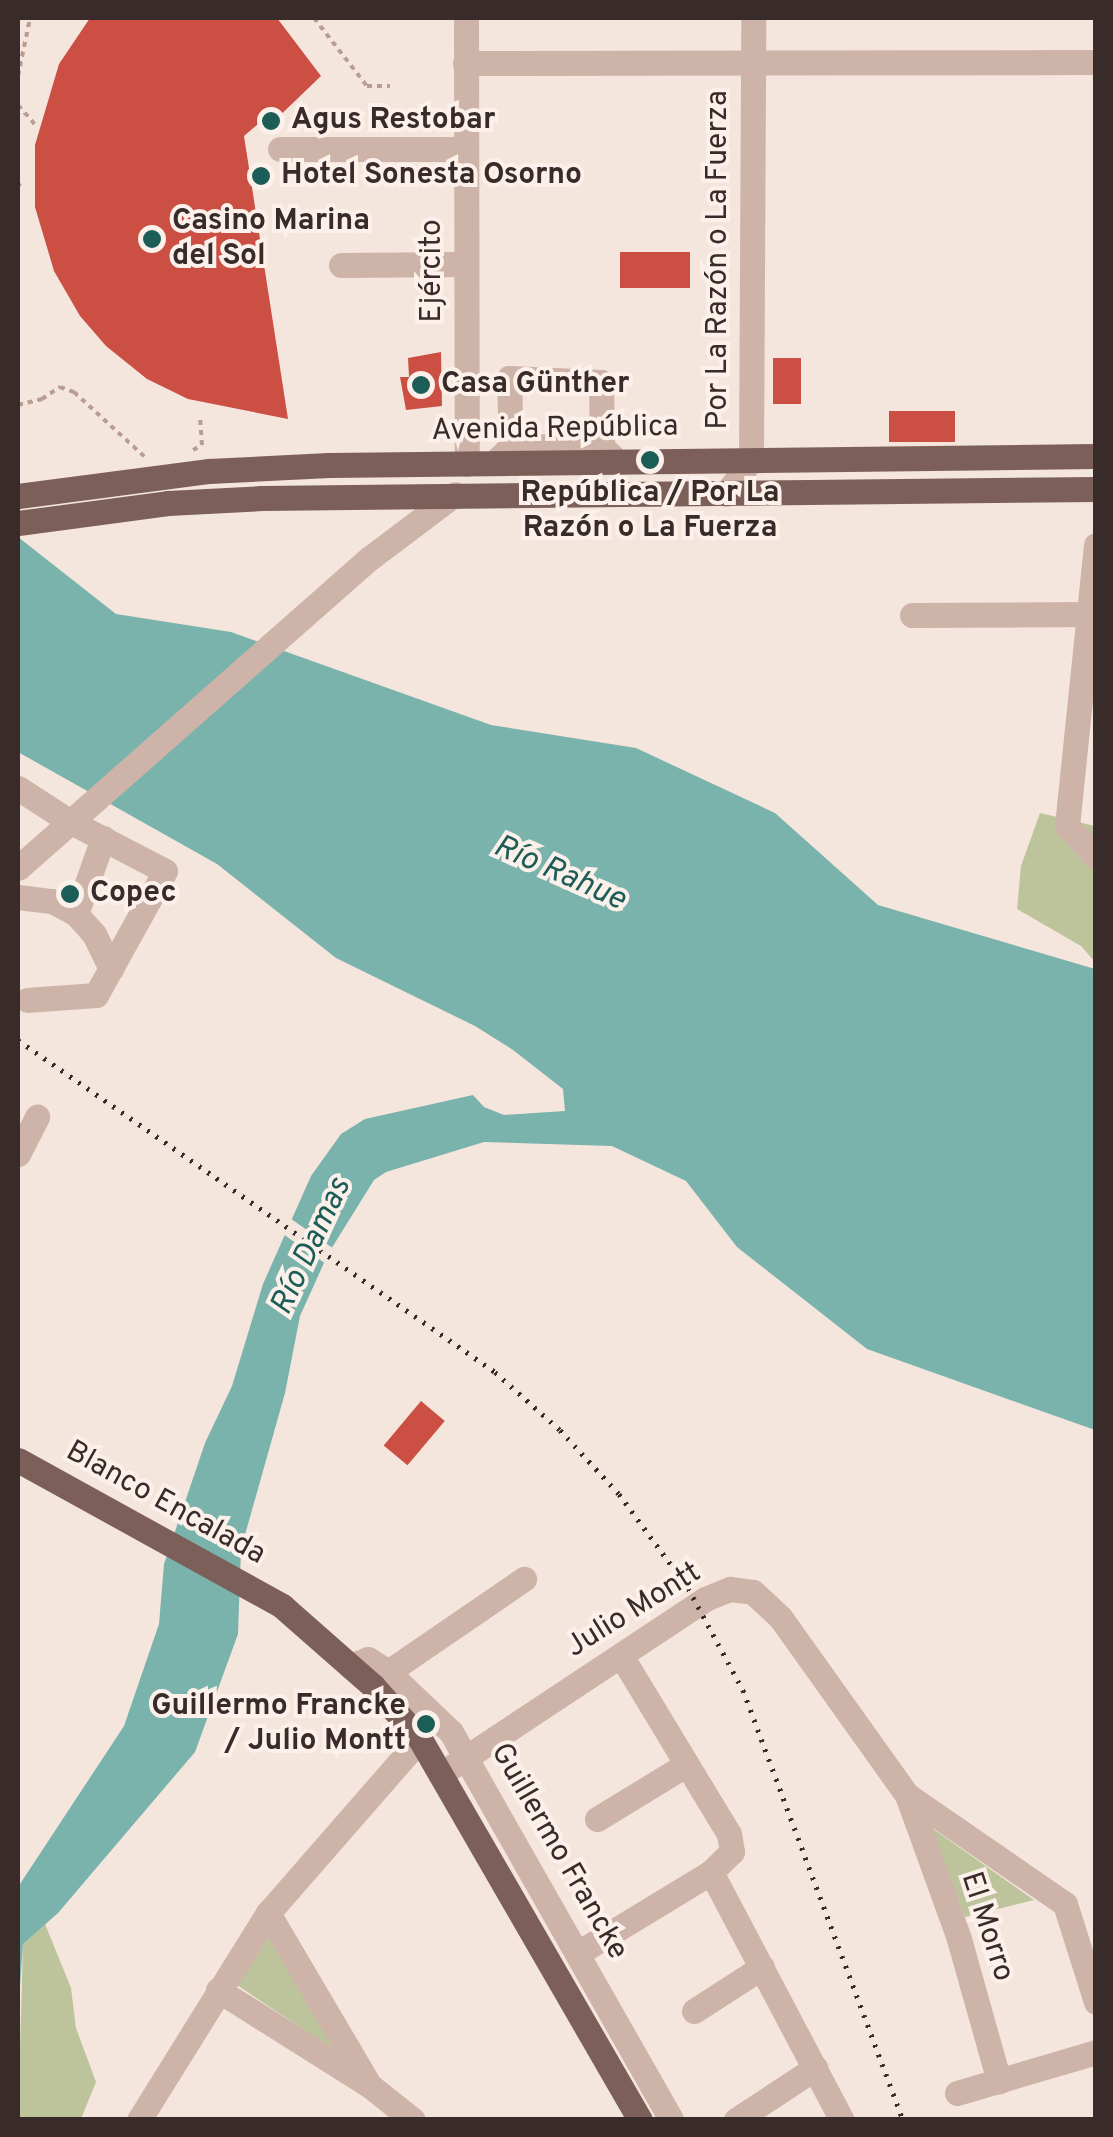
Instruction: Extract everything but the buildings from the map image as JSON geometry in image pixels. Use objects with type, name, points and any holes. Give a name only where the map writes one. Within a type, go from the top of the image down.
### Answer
[{"type":"main road","name":"Avenida República","points":[[18,496],[209,470],[467,464],[502,455],[751,460],[1096,456]]},
{"type":"main road","name":"Avenida República","points":[[18,523],[213,500],[1096,489]]},
{"type":"main road","name":"Blanco Encalada","points":[[18,1460],[282,1606]]},
{"type":"main road","name":"Guillermo Francke","points":[[282,1606],[350,1666],[420,1740],[640,2120]]},
{"type":"street","name":"Ejército","points":[[466,18],[467,464]]},
{"type":"street","name":"Por La Razón o La Fuerza","points":[[726,494],[751,460],[753,18]]},
{"type":"street","points":[[466,63],[1096,62]]},
{"type":"street","points":[[280,148],[465,150]]},
{"type":"street","points":[[340,265],[465,264]]},
{"type":"street","points":[[502,455],[508,378],[601,382],[610,455]]},
{"type":"street","points":[[18,868],[370,558],[455,494]]},
{"type":"street","points":[[1096,545],[1067,826],[1096,857]]},
{"type":"street","points":[[912,615],[1090,614]]},
{"type":"street","points":[[18,788],[78,812],[103,838],[166,870],[96,995],[27,1000]]},
{"type":"street","points":[[76,914],[103,838]]},
{"type":"street","points":[[18,896],[52,901],[76,914],[94,934],[111,969]]},
{"type":"street","points":[[18,1154],[37,1117]]},
{"type":"street","points":[[350,1666],[368,1659],[388,1672],[524,1579]]},
{"type":"street","name":"Julio Montt","points":[[441,1774],[716,1593],[740,1589],[753,1592],[780,1617],[906,1795]]},
{"type":"street","points":[[578,1953],[712,1872],[732,1852],[729,1834],[621,1656]]},
{"type":"street","name":"Guillermo Francke","points":[[388,1672],[452,1732],[670,2120]]},
{"type":"street","points":[[139,2120],[268,1913],[420,1740]]},
{"type":"street","points":[[597,1820],[687,1764]]},
{"type":"street","points":[[906,1795],[1065,1904],[1096,2002]]},
{"type":"street","name":"El Morro","points":[[906,1795],[958,1938],[999,2081]]},
{"type":"street","points":[[712,1872],[842,2120]]},
{"type":"street","points":[[268,1913],[370,2085]]},
{"type":"street","points":[[694,2011],[762,1967]]},
{"type":"street","points":[[218,1990],[370,2085],[413,2120]]},
{"type":"street","points":[[957,2093],[1096,2052]]},
{"type":"street","points":[[736,2120],[815,2068]]},
{"type":"path","points":[[18,76],[30,18]]},
{"type":"path","points":[[314,18],[366,86],[390,86]]},
{"type":"path","points":[[18,105],[38,128]]},
{"type":"path","points":[[18,405],[42,399],[60,388],[88,404],[146,457],[160,456]]},
{"type":"path","points":[[188,454],[202,445],[200,414]]},
{"type":"green space","points":[[1040,813],[1095,826],[1095,962],[1081,946],[1017,909],[1021,866]]},
{"type":"green space","points":[[929,1826],[1034,1900],[965,1917]]},
{"type":"green space","points":[[45,1924],[71,1988],[76,2028],[96,2082],[81,2119],[18,2120],[23,1944]]},
{"type":"green space","points":[[268,1933],[337,2052],[237,1985]]},
{"type":"water","points":[[18,537],[116,614],[231,632],[491,725],[636,748],[775,813],[878,905],[1095,969],[1095,1430],[867,1349],[737,1247],[686,1181],[612,1146],[484,1142],[386,1172],[374,1180],[328,1254],[300,1316],[285,1393],[241,1549],[238,1634],[195,1752],[58,1913],[23,1944],[18,2014],[18,1887],[124,1726],[159,1624],[164,1564],[205,1443],[232,1386],[263,1284],[311,1176],[341,1134],[365,1119],[473,1095],[484,1107],[504,1115],[565,1111],[563,1089],[513,1050],[475,1026],[336,958],[217,864],[18,752]]},
{"type":"pier","points":[[287,1216],[336,1250],[326,1264],[277,1230]]},
{"type":"railway","points":[[18,1040],[495,1372],[560,1430],[619,1494],[688,1588],[743,1690],[903,2120]]},
{"type":"place","name":"Agus Restobar","points":[[271,121]]},
{"type":"place","name":"Hotel Sonesta Osorno","points":[[261,176]]},
{"type":"place","name":"Casino Marina del Sol","points":[[152,239]]},
{"type":"place","name":"Casa Günther","points":[[421,385]]},
{"type":"place","name":"República / Por La Razón o La Fuerza","points":[[650,460]]},
{"type":"place","name":"Copec","points":[[70,894]]},
{"type":"place","name":"Guillermo Francke / Julio Montt","points":[[426,1724]]},
{"type":"water label","name":"Río Rahue","points":[[559,874]]},
{"type":"water label","name":"Río Damas","points":[[312,1247]]}]
